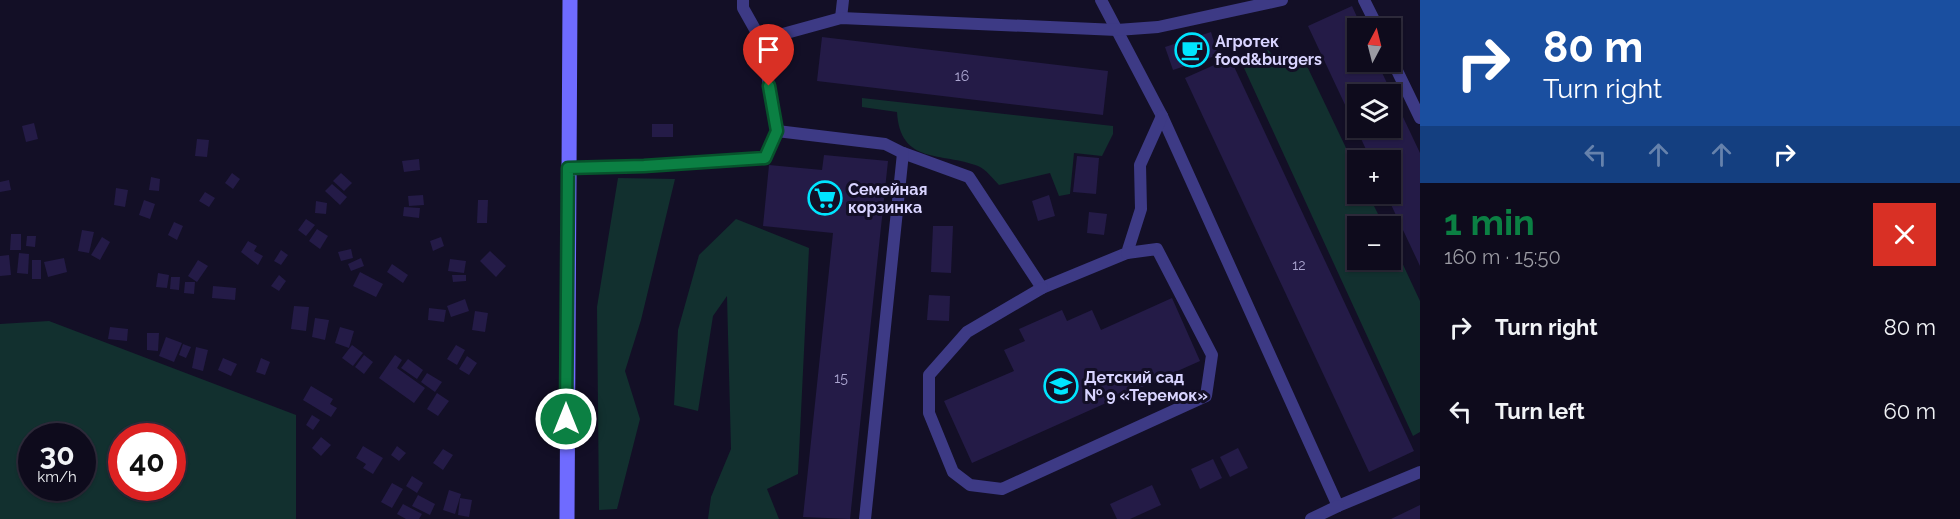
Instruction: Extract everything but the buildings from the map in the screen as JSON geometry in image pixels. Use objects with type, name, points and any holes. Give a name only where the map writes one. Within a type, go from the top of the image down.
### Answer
[{"type":"street","points":[[567,519],[570,0]]},
{"type":"lane","points":[[568,168],[644,166],[765,158],[777,131],[761,40],[743,8],[743,0]]},
{"type":"lane","points":[[841,18],[843,0]]},
{"type":"lane","points":[[1101,0],[1162,116],[1338,506]]},
{"type":"lane","points":[[761,40],[841,18],[1117,30],[1158,27],[1282,0]]},
{"type":"lane","points":[[1364,0],[1373,18]]},
{"type":"lane","points":[[1398,72],[1420,118]]},
{"type":"lane","points":[[1127,254],[1141,209],[1140,165],[1162,116]]},
{"type":"lane","points":[[777,131],[885,144],[969,177],[1042,288]]},
{"type":"lane","points":[[865,519],[903,153]]},
{"type":"lane","points":[[1156,249],[1212,355],[1206,396],[1002,489],[970,485],[953,472],[929,413],[929,375],[967,333],[1042,288],[1127,254],[1156,249]]},
{"type":"lane","points":[[1311,519],[1420,472]]},
{"type":"green space","points":[[1268,50],[1278,60],[1306,64],[1347,150],[1347,204],[1373,204],[1379,216],[1347,216],[1347,270],[1401,270],[1401,260],[1420,301],[1420,432],[1413,436],[1239,57]]},
{"type":"green space","points":[[862,98],[1113,126],[1113,134],[1102,156],[1074,153],[1070,194],[1059,196],[1050,173],[999,185],[981,167],[925,154],[914,149],[906,141],[900,129],[897,112],[862,107]]},
{"type":"green space","points":[[618,178],[675,179],[641,320],[625,371],[640,419],[617,509],[599,510],[597,307]]},
{"type":"green space","points":[[736,219],[809,248],[798,474],[767,489],[779,519],[708,519],[711,497],[731,449],[727,296],[713,316],[698,411],[674,405],[678,330],[699,255]]},
{"type":"green space","points":[[49,321],[296,415],[296,519],[0,519],[0,324]]},
{"type":"place","name":"Агротек food&burgers","points":[[1192,50]]},
{"type":"place","name":"Семейная корзинка","points":[[825,198]]},
{"type":"place","name":"Детский сад № 9 «Теремок»","points":[[1061,386]]},
{"type":"route","points":[[566,419],[568,168],[644,166],[765,158],[777,131],[769,86]]}]
